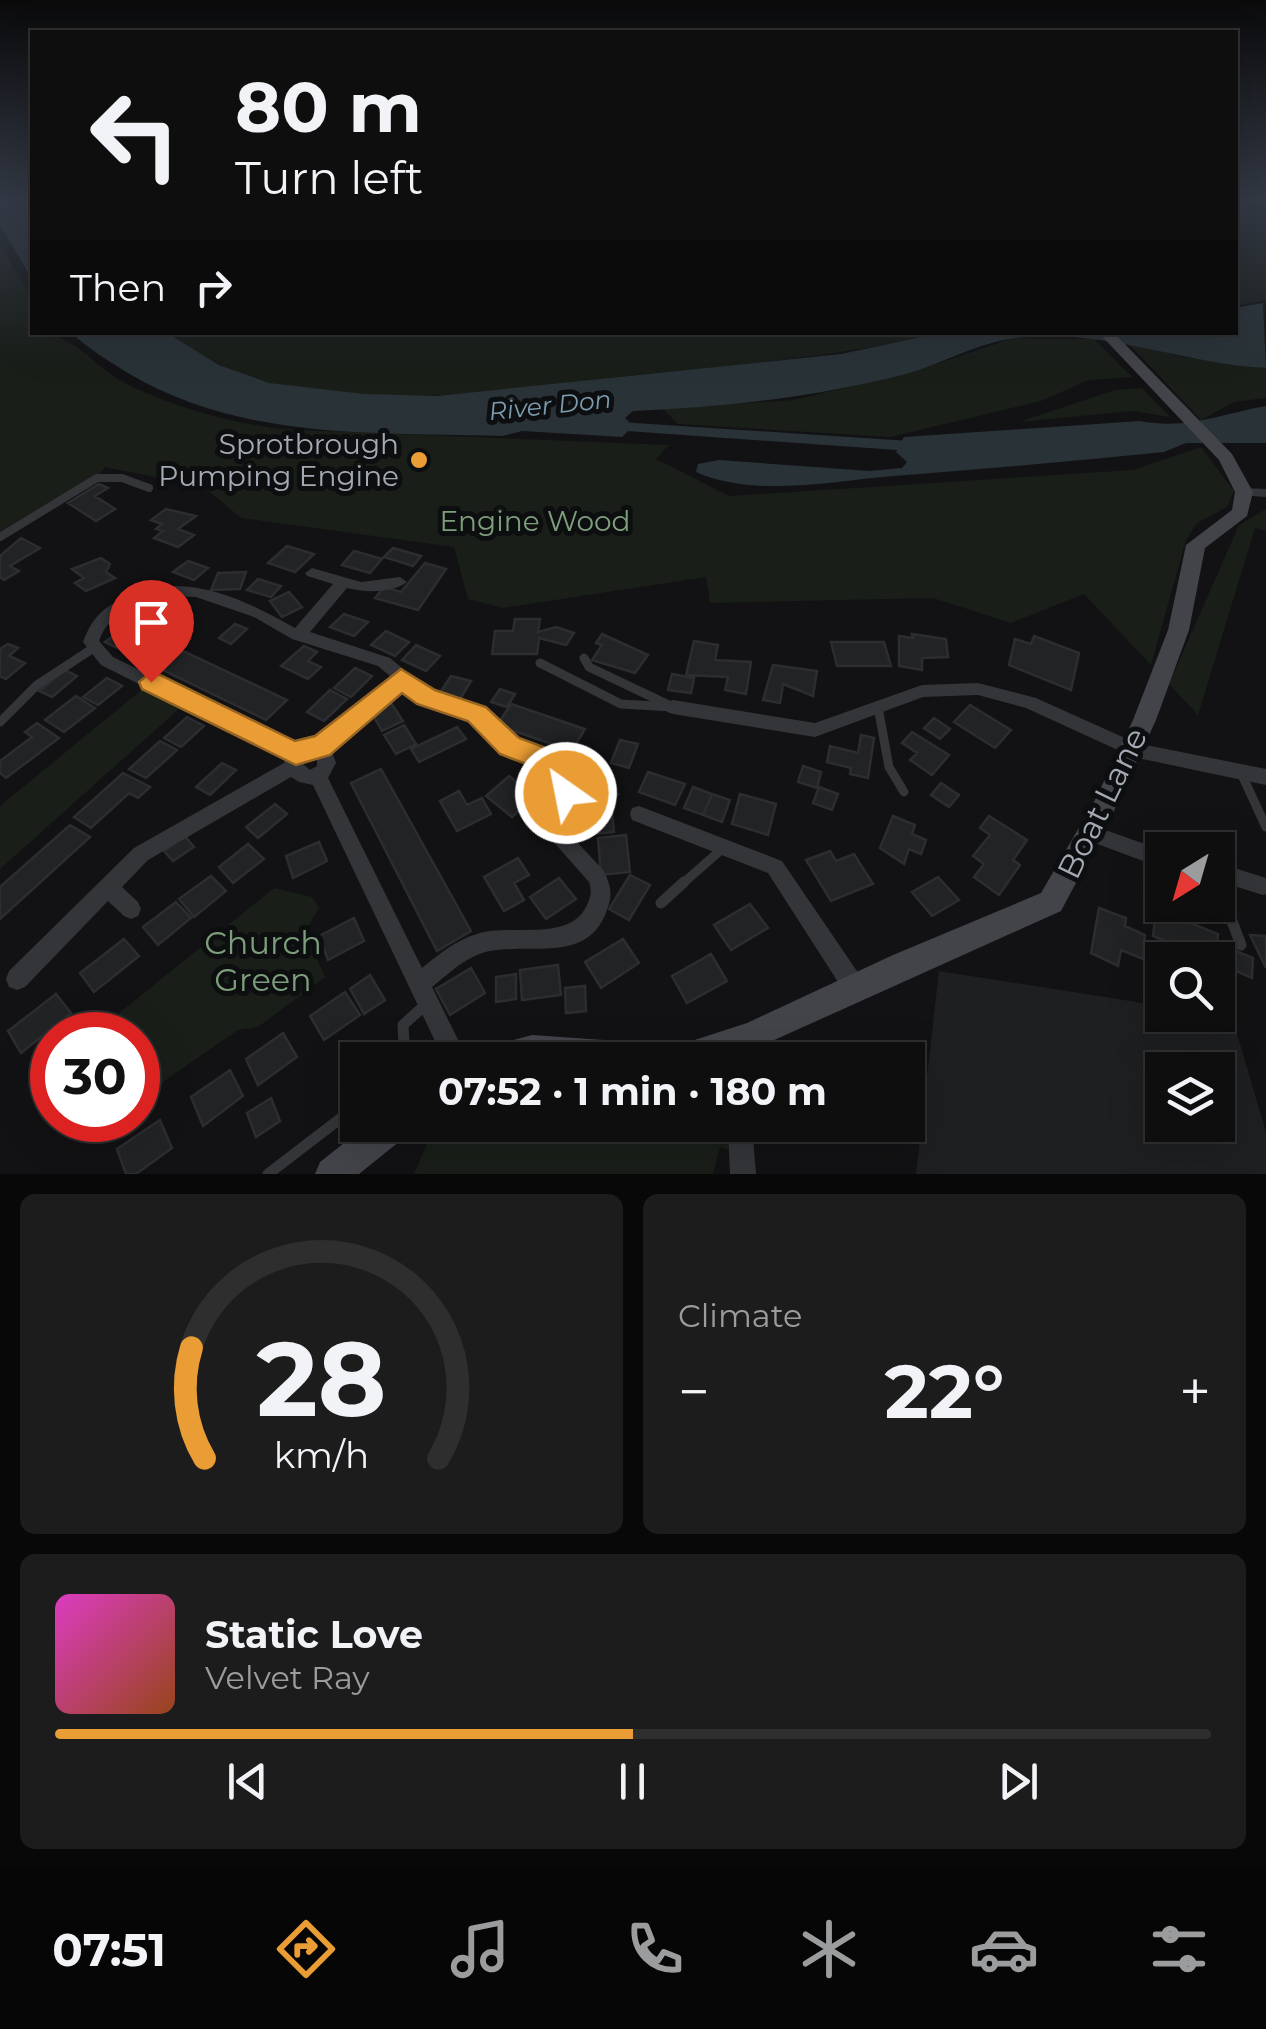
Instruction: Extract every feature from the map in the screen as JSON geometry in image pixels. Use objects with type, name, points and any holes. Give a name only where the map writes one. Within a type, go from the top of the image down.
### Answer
[{"type":"street","name":"Boat Lane","points":[[749,1042],[855,988],[1052,902],[1091,833],[1132,750],[1192,584],[1196,544],[1241,512],[1255,492],[1108,335]]},
{"type":"street","points":[[312,574],[361,587],[400,582]]},
{"type":"street","points":[[298,635],[342,584]]},
{"type":"street","points":[[321,747],[329,757],[317,774],[298,776],[293,761],[108,661],[91,642],[98,622],[124,604],[182,591],[258,613],[298,635],[384,662],[426,698],[477,714],[510,746],[560,765],[566,777],[566,793],[553,830],[597,877],[602,892],[590,922],[561,940],[478,944],[423,994]]},
{"type":"street","points":[[17,978],[160,840],[293,761],[308,747],[321,747],[401,678]]},
{"type":"street","points":[[673,707],[815,730],[938,688],[978,689],[1030,702],[1132,750],[1266,777]]},
{"type":"street","points":[[317,774],[447,1042]]},
{"type":"street","points":[[639,814],[722,850],[764,860],[784,876],[855,988]]},
{"type":"street","points":[[1091,833],[1145,853]]},
{"type":"street","points":[[1235,880],[1263,886]]},
{"type":"street","points":[[108,888],[130,909]]},
{"type":"street","points":[[332,1174],[372,1142]]},
{"type":"street","points":[[741,1142],[743,1174]]},
{"type":"lane","points":[[0,538],[97,478],[122,478],[149,488]]},
{"type":"lane","points":[[0,722],[37,685],[94,647]]},
{"type":"lane","points":[[584,658],[589,667],[673,707]]},
{"type":"lane","points":[[540,664],[575,687],[649,712],[673,707]]},
{"type":"lane","points":[[878,707],[889,767],[904,792]]},
{"type":"lane","points":[[1240,771],[1266,828]]},
{"type":"lane","points":[[661,904],[722,850]]},
{"type":"lane","points":[[1234,922],[1241,945]]},
{"type":"lane","points":[[404,1042],[403,1025],[423,994]]},
{"type":"lane","points":[[268,1174],[340,1119]]},
{"type":"shaded area","points":[[939,971],[1145,1003],[1145,1032],[1235,1032],[1235,1027],[1266,1132],[1266,1174],[916,1174],[920,1142],[925,1142],[925,1095]]},
{"type":"green space","name":"Engine Wood","points":[[0,256],[7,256],[30,296],[30,335],[61,338],[118,379],[149,394],[241,422],[279,429],[669,445],[656,459],[729,496],[1133,470],[1201,447],[1234,491],[1227,507],[1197,523],[1186,540],[1151,665],[1084,594],[1011,623],[933,598],[710,603],[706,577],[503,608],[468,599],[454,547],[241,518],[204,487],[105,467],[97,478],[0,537]]},
{"type":"green space","points":[[1238,256],[1266,256],[1266,301],[1238,305]]},
{"type":"green space","points":[[170,335],[930,335],[779,360],[486,392],[397,397],[353,396],[268,383],[190,349]]},
{"type":"green space","points":[[1014,338],[1094,339],[1132,377],[1089,380],[1041,401],[890,437],[678,424],[663,409],[793,400],[909,373]]},
{"type":"green space","points":[[1127,342],[1183,357],[1266,368],[1266,398],[1234,402],[1201,420]]},
{"type":"green space","points":[[1142,388],[1170,417],[1132,411],[1019,422],[1115,390]]},
{"type":"green space","points":[[1266,509],[1266,531],[1255,528],[1198,715],[1169,684],[1239,525]]},
{"type":"green space","points":[[151,682],[189,700],[0,869],[0,806]]},
{"type":"green space","name":"Church Green","points":[[274,888],[312,897],[319,908],[305,932],[325,977],[258,1027],[238,1030],[160,1084],[160,1012],[120,1012]]},
{"type":"green space","points":[[428,1142],[742,1142],[743,1156],[720,1147],[713,1174],[414,1174]]},
{"type":"water","points":[[18,256],[30,256],[30,276]]},
{"type":"water","name":"River Don","points":[[1263,303],[1266,368],[1079,337],[1016,338],[988,344],[906,374],[839,389],[737,404],[633,411],[625,418],[633,426],[622,437],[522,431],[503,436],[358,432],[263,422],[172,395],[128,373],[74,335],[170,335],[219,365],[269,383],[364,394],[437,396],[841,354],[931,335],[1238,335],[1238,307]]},
{"type":"water","points":[[1266,406],[1266,443],[1186,443],[1164,452],[794,486],[743,484],[696,472],[698,464],[719,460],[870,471],[902,468],[907,462],[896,452],[904,437],[1140,421],[1173,424]]},
{"type":"building","points":[[99,484],[108,488],[95,496],[115,509],[96,521],[68,503]]},
{"type":"building","points":[[166,509],[196,516],[178,529],[194,535],[178,547],[154,538],[163,531],[156,529],[162,524],[151,520]]},
{"type":"building","points":[[21,538],[40,548],[10,566],[19,571],[4,580],[0,577],[0,556]]},
{"type":"building","points":[[287,546],[314,554],[295,572],[268,563]]},
{"type":"building","points":[[393,548],[421,556],[413,566],[384,557]]},
{"type":"building","points":[[354,551],[382,559],[370,573],[342,565]]},
{"type":"building","points":[[101,558],[110,564],[106,572],[115,578],[86,591],[75,583],[84,578],[72,569]]},
{"type":"building","points":[[188,561],[208,568],[194,580],[173,572]]},
{"type":"building","points":[[425,563],[446,569],[418,610],[375,598],[384,587],[401,592]]},
{"type":"building","points":[[246,572],[240,589],[211,590],[218,573]]},
{"type":"building","points":[[258,579],[281,586],[271,597],[247,590]]},
{"type":"building","points":[[289,592],[302,607],[282,617],[270,601]]},
{"type":"building","points":[[344,614],[368,622],[354,636],[330,627]]},
{"type":"building","points":[[515,619],[540,619],[538,632],[556,627],[574,633],[566,645],[539,638],[537,654],[492,654],[495,631],[513,631]]},
{"type":"building","points":[[235,624],[247,629],[231,644],[219,638]]},
{"type":"building","points":[[128,625],[287,700],[266,720],[105,642]]},
{"type":"building","points":[[386,631],[409,642],[395,656],[371,645]]},
{"type":"building","points":[[602,634],[648,655],[635,673],[592,660],[602,645],[596,643]]},
{"type":"building","points":[[912,634],[946,639],[948,657],[922,658],[922,670],[899,666],[899,636],[913,638]]},
{"type":"building","points":[[1034,636],[1079,653],[1071,690],[1009,665],[1015,639],[1031,644]]},
{"type":"building","points":[[694,641],[718,645],[715,660],[751,662],[746,694],[725,690],[728,677],[686,675]]},
{"type":"building","points":[[831,642],[884,642],[891,666],[837,666]]},
{"type":"building","points":[[8,644],[18,648],[9,656],[25,663],[6,679],[0,676],[0,649]]},
{"type":"building","points":[[416,645],[440,656],[426,671],[402,660]]},
{"type":"building","points":[[304,646],[317,652],[308,661],[321,667],[308,679],[281,666]]},
{"type":"building","points":[[773,665],[817,671],[813,696],[783,684],[780,703],[763,700]]},
{"type":"building","points":[[355,668],[372,676],[351,697],[334,688]]},
{"type":"building","points":[[65,670],[77,676],[52,697],[39,691]]},
{"type":"building","points":[[672,674],[694,678],[691,693],[668,690]]},
{"type":"building","points":[[451,676],[471,681],[457,704],[436,699]]},
{"type":"building","points":[[107,678],[122,686],[98,705],[83,697]]},
{"type":"building","points":[[500,689],[515,694],[507,707],[491,702]]},
{"type":"building","points":[[330,690],[347,699],[324,721],[307,712]]},
{"type":"building","points":[[76,696],[95,708],[64,732],[45,720]]},
{"type":"building","points":[[391,703],[403,721],[382,731],[371,712]]},
{"type":"building","points":[[511,704],[585,729],[572,751],[497,725]]},
{"type":"building","points":[[970,705],[1011,730],[995,748],[954,722]]},
{"type":"building","points":[[187,717],[204,726],[181,747],[164,738]]},
{"type":"building","points":[[934,718],[950,729],[940,739],[924,728]]},
{"type":"building","points":[[37,723],[59,738],[6,778],[0,773],[0,761],[32,737],[25,732]]},
{"type":"building","points":[[404,725],[416,744],[396,754],[384,735]]},
{"type":"building","points":[[457,727],[466,739],[419,762],[411,749]]},
{"type":"building","points":[[912,732],[949,755],[932,775],[910,760],[917,753],[902,743]]},
{"type":"building","points":[[861,735],[874,738],[868,778],[850,774],[851,768],[827,762],[830,746],[858,753]]},
{"type":"building","points":[[620,740],[638,744],[629,768],[611,763]]},
{"type":"building","points":[[160,741],[177,750],[146,778],[129,769]]},
{"type":"building","points":[[222,763],[236,770],[210,795],[196,787]]},
{"type":"building","points":[[803,766],[821,772],[817,788],[798,782]]},
{"type":"building","points":[[381,769],[471,931],[437,951],[351,783]]},
{"type":"building","points":[[648,772],[685,784],[675,805],[639,792]]},
{"type":"building","points":[[123,773],[150,787],[138,798],[129,793],[91,828],[74,817]]},
{"type":"building","points":[[586,775],[618,794],[602,812],[571,793]]},
{"type":"building","points":[[509,776],[535,796],[512,817],[486,796]]},
{"type":"building","points":[[941,783],[959,795],[949,807],[931,795]]},
{"type":"building","points":[[693,787],[712,794],[703,815],[684,808]]},
{"type":"building","points":[[819,787],[838,794],[832,810],[813,803]]},
{"type":"building","points":[[459,791],[467,805],[482,798],[491,814],[457,831],[440,801]]},
{"type":"building","points":[[712,794],[730,800],[722,822],[703,815]]},
{"type":"building","points":[[740,794],[776,804],[768,835],[732,824]]},
{"type":"building","points":[[275,804],[287,814],[258,838],[246,827]]},
{"type":"building","points":[[612,814],[614,832],[592,834],[591,816]]},
{"type":"building","points":[[893,816],[915,825],[912,834],[926,840],[921,854],[909,849],[904,864],[880,848]]},
{"type":"building","points":[[989,816],[1027,840],[1013,860],[1020,865],[999,895],[974,877],[984,864],[973,856],[990,835],[980,828]]},
{"type":"building","points":[[70,825],[90,837],[0,919],[0,887]]},
{"type":"building","points":[[626,835],[630,872],[601,875],[598,838]]},
{"type":"building","points":[[185,836],[194,847],[173,861],[164,851]]},
{"type":"building","points":[[319,842],[327,861],[293,878],[286,856]]},
{"type":"building","points":[[248,844],[264,859],[233,883],[219,867]]},
{"type":"building","points":[[830,851],[836,861],[854,854],[873,884],[831,901],[806,860]]},
{"type":"building","points":[[518,858],[529,875],[514,883],[524,900],[504,911],[484,877]]},
{"type":"building","points":[[630,875],[650,885],[629,920],[609,909]]},
{"type":"building","points":[[211,876],[226,891],[194,917],[179,899]]},
{"type":"building","points":[[938,877],[959,900],[932,916],[912,892]]},
{"type":"building","points":[[559,878],[576,899],[546,919],[530,897]]},
{"type":"building","points":[[176,902],[191,918],[158,945],[143,927]]},
{"type":"building","points":[[750,904],[768,928],[731,950],[714,925]]},
{"type":"building","points":[[1099,908],[1126,918],[1125,926],[1145,935],[1143,959],[1121,950],[1118,966],[1091,953]]},
{"type":"building","points":[[354,918],[364,941],[328,960],[319,936]]},
{"type":"building","points":[[1155,922],[1188,922],[1218,934],[1217,942],[1167,942],[1153,936]]},
{"type":"building","points":[[1250,935],[1266,936],[1266,968]]},
{"type":"building","points":[[124,939],[139,956],[94,992],[80,973]]},
{"type":"building","points":[[623,939],[639,963],[601,988],[585,962]]},
{"type":"building","points":[[1235,950],[1253,958],[1252,978],[1235,971]]},
{"type":"building","points":[[711,954],[727,981],[687,1003],[672,976]]},
{"type":"building","points":[[558,965],[561,995],[522,1000],[520,970]]},
{"type":"building","points":[[471,968],[485,993],[450,1015],[436,989]]},
{"type":"building","points":[[516,974],[516,999],[496,1002],[496,977]]},
{"type":"building","points":[[370,975],[385,1000],[364,1014],[350,989]]},
{"type":"building","points":[[585,986],[586,1011],[566,1013],[565,988]]},
{"type":"building","points":[[345,992],[360,1015],[324,1040],[310,1016]]},
{"type":"building","points":[[56,994],[70,1012],[33,1012]]},
{"type":"building","points":[[30,1014],[30,1046],[21,1053],[8,1031]]},
{"type":"building","points":[[283,1033],[297,1057],[258,1085],[246,1059]]},
{"type":"building","points":[[230,1070],[243,1096],[203,1126],[191,1097]]},
{"type":"building","points":[[271,1098],[280,1121],[256,1137],[247,1113]]},
{"type":"building","points":[[160,1120],[172,1148],[136,1174],[126,1174],[117,1149],[127,1142],[160,1142]]},
{"type":"waterway","name":"River Don","points":[[605,426],[925,447]]},
{"type":"place","name":"Sprotbrough Pumping Engine","points":[[419,460]]},
{"type":"route","points":[[151,682],[296,754],[308,747],[321,747],[401,678],[426,698],[477,714],[510,746],[548,757],[560,765],[566,777],[566,793]]}]
